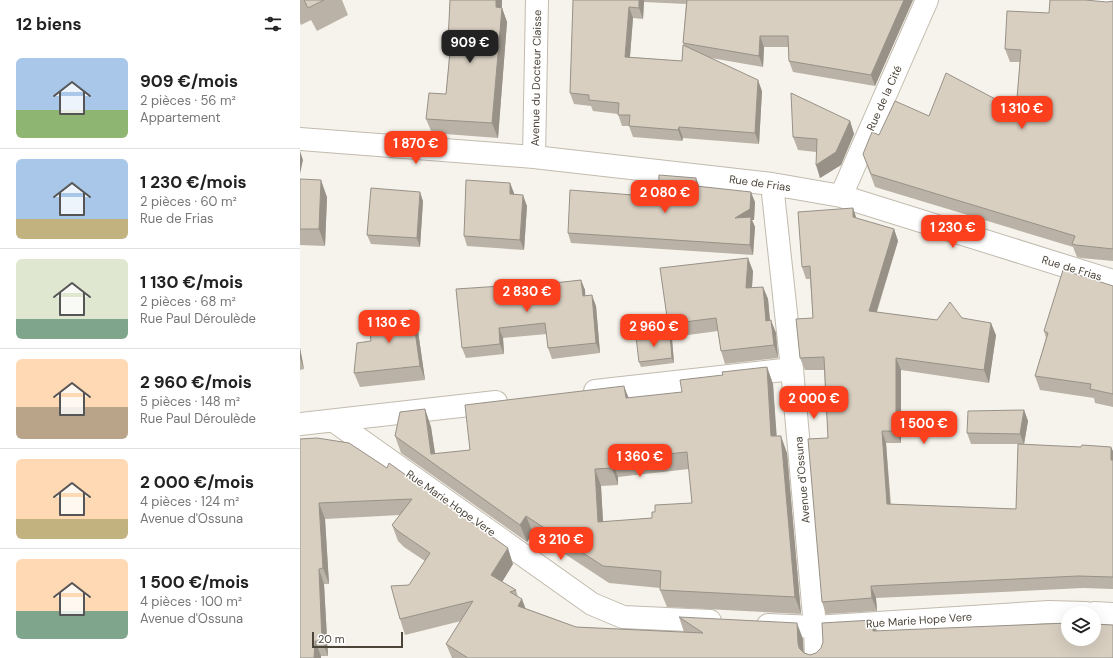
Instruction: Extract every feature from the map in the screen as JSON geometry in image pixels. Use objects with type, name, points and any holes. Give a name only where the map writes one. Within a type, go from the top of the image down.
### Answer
[{"type":"street","name":"Avenue du Docteur Claisse","points":[[534,157],[537,0]]},
{"type":"street","name":"Rue de la Cité","points":[[841,196],[927,0]]},
{"type":"street","points":[[1086,0],[1113,2]]},
{"type":"street","name":"Rue de Frias","points":[[300,140],[534,157],[772,184],[841,196],[1113,281]]},
{"type":"street","name":"Avenue d'Ossuna","points":[[772,184],[792,368],[815,627],[816,658]]},
{"type":"street","points":[[573,394],[792,368]]},
{"type":"street","points":[[300,424],[519,400]]},
{"type":"street","name":"Rue Marie Hope Vere","points":[[334,421],[592,604],[623,617],[815,627],[1061,612]]},
{"type":"street","points":[[1101,613],[1113,614]]},
{"type":"building","points":[[304,0],[324,0],[308,8]]},
{"type":"building","points":[[450,0],[496,0],[496,7],[502,8],[492,123],[426,119],[429,93],[446,94],[451,42],[448,42]]},
{"type":"building","points":[[573,0],[639,0],[639,8],[629,7],[625,57],[682,61],[683,45],[758,80],[755,133],[679,127],[678,130],[629,126],[630,115],[618,115],[619,103],[589,100],[589,95],[570,93]]},
{"type":"building","points":[[687,0],[904,0],[871,75],[789,61],[788,36],[760,36],[759,56],[683,43]]},
{"type":"building","points":[[1050,0],[1113,1],[1113,249],[1072,244],[1075,236],[871,174],[863,154],[872,132],[879,135],[895,101],[929,116],[946,73],[1016,110],[1021,50],[1005,49],[1007,11],[1049,13]]},
{"type":"building","points":[[791,93],[850,121],[836,152],[816,165],[817,139],[793,137]]},
{"type":"building","points":[[659,175],[696,178],[696,186],[751,192],[750,209],[735,218],[751,217],[750,245],[568,233],[570,190],[658,197]]},
{"type":"building","points":[[300,179],[321,180],[319,229],[300,229]]},
{"type":"building","points":[[466,180],[510,183],[510,194],[523,195],[520,240],[464,236]]},
{"type":"building","points":[[371,188],[420,192],[417,238],[367,235]]},
{"type":"building","points":[[853,208],[853,217],[894,229],[869,311],[937,320],[950,302],[962,318],[991,323],[984,370],[896,358],[896,431],[882,431],[887,504],[1016,509],[1018,444],[1111,447],[1111,460],[1113,460],[1113,577],[1078,576],[871,586],[872,598],[822,602],[808,439],[828,438],[824,357],[800,358],[796,319],[813,318],[810,266],[802,267],[798,212]]},
{"type":"building","points":[[748,258],[746,288],[763,287],[766,321],[771,320],[774,345],[721,351],[716,318],[668,324],[660,268]]},
{"type":"building","points":[[1063,270],[1113,286],[1113,394],[1090,389],[1091,384],[1035,376],[1048,333],[1044,331]]},
{"type":"building","points":[[581,280],[583,296],[592,295],[596,343],[548,348],[545,323],[499,328],[500,344],[462,348],[456,289],[502,286],[502,289]]},
{"type":"building","points":[[412,310],[420,366],[354,373],[357,343],[371,341],[368,315]]},
{"type":"building","points":[[670,334],[672,358],[639,362],[636,337]]},
{"type":"building","points":[[767,367],[771,436],[781,436],[795,597],[660,590],[661,571],[603,566],[526,516],[520,525],[395,436],[400,412],[425,409],[431,454],[470,450],[465,405],[624,386],[626,398],[682,392],[680,380],[723,375],[722,372]],"holes":[[[687,452],[692,503],[655,505],[655,512],[652,512],[652,518],[598,522],[595,469],[612,468],[611,460]]]},
{"type":"building","points":[[1024,410],[1020,434],[967,433],[968,411]]},
{"type":"building","points":[[317,438],[349,443],[387,468],[389,463],[508,548],[491,575],[516,590],[510,592],[522,599],[518,606],[576,627],[703,633],[679,617],[797,623],[799,648],[804,653],[810,655],[816,653],[821,648],[823,642],[822,623],[873,620],[873,631],[1061,623],[1061,646],[1101,646],[1101,624],[1113,625],[1113,658],[468,658],[446,644],[473,601],[400,619],[391,586],[409,585],[430,553],[398,531],[392,525],[412,499],[319,503],[323,568],[319,569],[322,641],[315,641],[314,658],[300,658],[300,439]]}]
